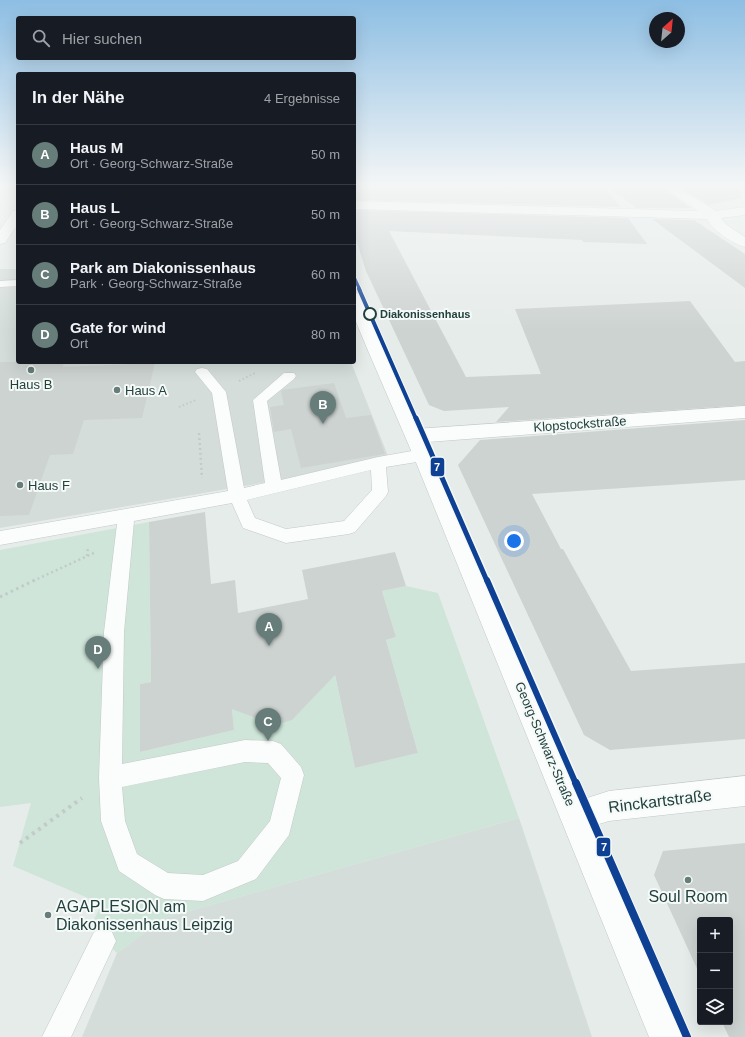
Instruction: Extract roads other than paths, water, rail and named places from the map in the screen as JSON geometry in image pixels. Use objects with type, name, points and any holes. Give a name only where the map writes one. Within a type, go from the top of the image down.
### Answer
[{"type":"street","points":[[732,234],[745,243]]},
{"type":"street","name":"Georg-Schwarz-Straße","points":[[356,302],[374,346],[419,445],[668,1037]]},
{"type":"street","name":"Klopstockstraße","points":[[419,445],[745,412]]},
{"type":"street","name":"Rinckartstraße","points":[[576,816],[609,806],[745,790]]},
{"type":"lane","points":[[0,276],[16,276]]},
{"type":"lane","points":[[0,284],[16,283]]},
{"type":"lane","points":[[202,372],[219,392],[237,496],[249,523],[286,536],[349,527],[380,492],[378,463]]},
{"type":"lane","points":[[274,487],[260,400],[289,376]]},
{"type":"lane","points":[[0,538],[237,496],[378,463],[419,445]]},
{"type":"lane","points":[[110,778],[188,761],[245,751],[273,752],[293,775],[281,827],[246,870],[203,888],[164,886],[128,862],[113,821],[110,778],[114,632],[126,516]]},
{"type":"lane","points":[[56,1037],[104,941]]},
{"type":"place","name":"Diakonissenhaus","points":[[370,314]]},
{"type":"place","name":"Haus B","points":[[31,370]]},
{"type":"place","name":"Haus A","points":[[117,390]]},
{"type":"place","name":"Haus L","points":[[323,424]]},
{"type":"place","name":"Haus F","points":[[20,485]]},
{"type":"place","name":"Haus M","points":[[269,646]]},
{"type":"place","name":"Gate for wind","points":[[98,669]]},
{"type":"place","name":"Park am Diakonissenhaus","points":[[268,741]]},
{"type":"place","name":"Soul Room","points":[[688,880]]},
{"type":"place","name":"AGAPLESION am Diakonissenhaus Leipzig","points":[[48,915]]}]
